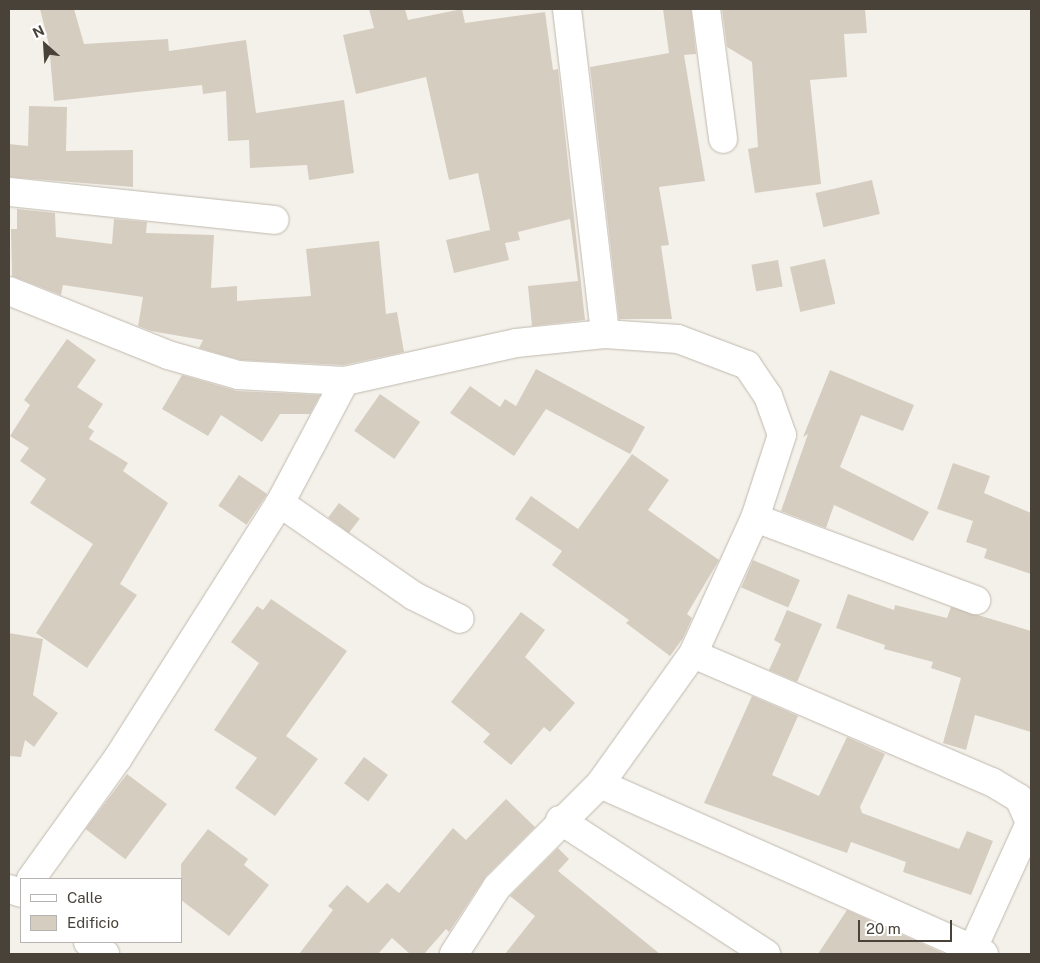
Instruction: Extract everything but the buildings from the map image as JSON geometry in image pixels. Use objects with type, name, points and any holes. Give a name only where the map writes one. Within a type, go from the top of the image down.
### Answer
[{"type":"street","points":[[567,9],[605,334]]},
{"type":"street","points":[[706,9],[723,139]]},
{"type":"street","points":[[9,192],[275,220]]},
{"type":"street","points":[[9,291],[168,355],[238,375],[345,381],[516,343],[605,334],[678,339],[747,365],[768,396],[782,435],[755,518],[694,654],[600,784],[560,820],[497,887],[454,954]]},
{"type":"street","points":[[32,878],[118,758],[280,503],[345,381]]},
{"type":"street","points":[[280,503],[414,596],[460,619]]},
{"type":"street","points":[[755,518],[976,600]]},
{"type":"street","points":[[600,784],[979,950],[1030,823],[1019,798],[992,782],[694,654]]},
{"type":"street","points":[[560,820],[766,954]]},
{"type":"street","points":[[89,943],[105,954]]}]
